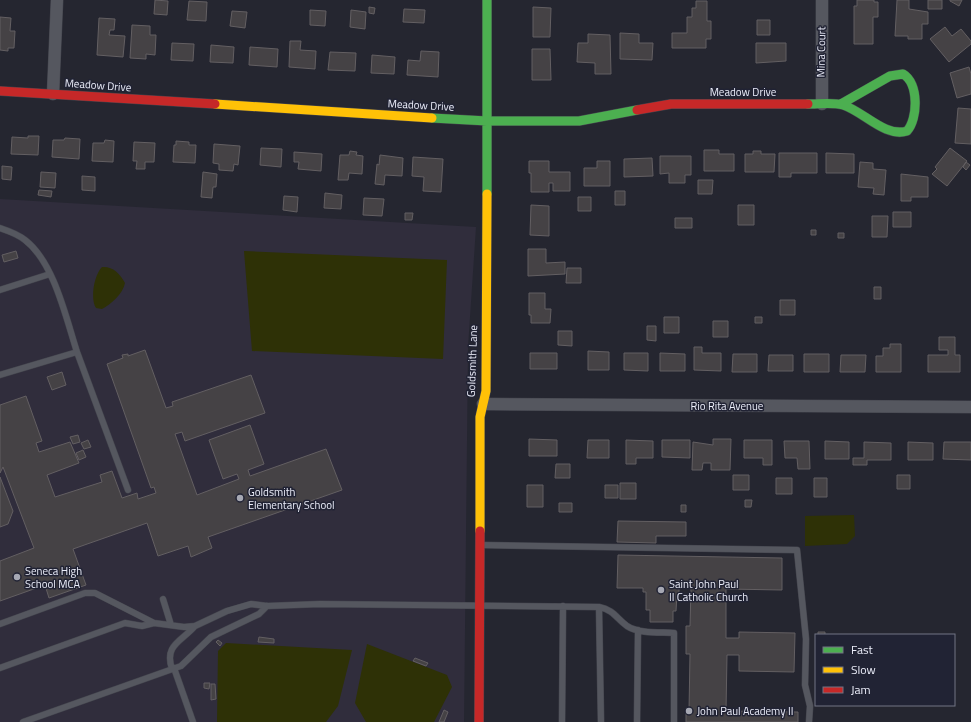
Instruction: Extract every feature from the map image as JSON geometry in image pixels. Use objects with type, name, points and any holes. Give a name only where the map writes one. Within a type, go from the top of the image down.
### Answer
[{"type":"street","points":[[53,94],[57,0]]},
{"type":"street","name":"Goldsmith Lane","points":[[479,722],[480,417],[486,392],[487,0]]},
{"type":"street","name":"Mina Court","points":[[822,0],[822,104]]},
{"type":"street","name":"Meadow Drive","points":[[0,91],[487,121],[579,121],[670,104],[841,104],[856,110],[889,130],[898,133],[907,131],[912,126],[914,117],[914,90],[911,81],[906,75],[899,74],[890,76],[841,104]]},
{"type":"street","name":"Rio Rita Avenue","points":[[483,404],[971,407]]},
{"type":"lane","points":[[0,228],[26,240],[43,260],[50,274],[128,490]]},
{"type":"lane","points":[[0,290],[50,274]]},
{"type":"lane","points":[[0,375],[77,352]]},
{"type":"lane","points":[[480,545],[797,550],[806,639],[806,685],[810,706],[809,722]]},
{"type":"lane","points":[[0,624],[85,593],[95,593],[154,623],[195,626]]},
{"type":"lane","points":[[163,599],[171,625]]},
{"type":"lane","points":[[193,722],[169,660],[172,649],[195,626],[227,611],[251,604],[267,606],[320,604],[563,606],[599,607],[609,609],[628,626],[638,630],[674,633],[674,722]]},
{"type":"lane","points":[[23,722],[181,666],[211,637],[259,614],[267,606]]},
{"type":"lane","points":[[562,722],[563,606]]},
{"type":"lane","points":[[599,607],[601,722]]},
{"type":"lane","points":[[0,668],[125,623],[142,626],[154,623]]},
{"type":"lane","points":[[637,722],[638,630]]},
{"type":"shaded area","points":[[0,199],[476,227],[468,347],[464,722],[0,722]]},
{"type":"green space","points":[[244,251],[447,260],[443,359],[252,351]]},
{"type":"green space","points":[[102,267],[115,271],[121,276],[125,283],[122,291],[116,298],[102,309],[96,308],[93,293],[95,281]]},
{"type":"green space","points":[[854,515],[855,536],[847,544],[805,546],[805,516]]},
{"type":"green space","points":[[226,643],[352,650],[338,706],[326,722],[217,722],[218,651]]},
{"type":"green space","points":[[367,644],[447,675],[452,687],[434,722],[366,722],[355,703]]},
{"type":"building","points":[[155,0],[168,1],[167,15],[154,14]]},
{"type":"building","points":[[857,0],[874,0],[874,2],[878,2],[878,17],[873,17],[873,44],[854,44],[854,6],[857,6]]},
{"type":"building","points":[[897,0],[909,0],[909,9],[928,12],[928,24],[922,24],[922,39],[908,39],[908,36],[895,36]]},
{"type":"building","points":[[928,0],[942,0],[942,9],[928,9]]},
{"type":"building","points":[[950,0],[962,0],[959,6]]},
{"type":"building","points":[[189,1],[207,2],[206,21],[187,20]]},
{"type":"building","points":[[696,1],[707,1],[707,21],[711,21],[711,39],[706,39],[706,48],[672,48],[672,33],[687,33],[687,17],[692,17],[692,8],[696,8]]},
{"type":"building","points":[[369,7],[375,8],[374,14],[369,13]]},
{"type":"building","points":[[533,7],[551,8],[550,37],[533,37]]},
{"type":"building","points":[[404,9],[425,10],[424,23],[403,22]]},
{"type":"building","points":[[310,10],[326,11],[325,26],[310,25]]},
{"type":"building","points":[[351,10],[366,12],[365,29],[350,27]]},
{"type":"building","points":[[232,11],[247,12],[245,28],[230,26]]},
{"type":"building","points":[[0,17],[11,18],[10,31],[15,31],[14,48],[8,48],[8,51],[0,50]]},
{"type":"building","points":[[99,18],[115,19],[114,30],[110,30],[109,35],[125,36],[123,57],[97,55]]},
{"type":"building","points":[[757,20],[770,20],[770,35],[757,35]]},
{"type":"building","points":[[132,25],[150,26],[150,35],[156,35],[155,55],[146,54],[146,59],[130,58]]},
{"type":"building","points":[[945,27],[952,36],[961,29],[971,41],[971,44],[949,62],[930,39]]},
{"type":"building","points":[[620,33],[639,34],[639,43],[653,43],[652,60],[620,59]]},
{"type":"building","points":[[588,34],[610,35],[611,74],[595,74],[595,63],[577,62],[578,43],[588,43]]},
{"type":"building","points":[[290,41],[301,41],[300,50],[316,51],[315,69],[289,67]]},
{"type":"building","points":[[172,43],[194,44],[193,61],[171,60]]},
{"type":"building","points":[[756,43],[786,43],[786,61],[756,63]]},
{"type":"building","points":[[211,45],[234,47],[233,63],[210,62]]},
{"type":"building","points":[[250,47],[278,49],[277,67],[249,65]]},
{"type":"building","points":[[532,49],[550,49],[551,80],[532,80]]},
{"type":"building","points":[[421,51],[439,52],[438,77],[407,75],[408,60],[420,61]]},
{"type":"building","points":[[330,52],[356,53],[355,71],[328,70]]},
{"type":"building","points":[[372,55],[395,57],[394,74],[371,73]]},
{"type":"building","points":[[969,67],[971,74],[971,94],[957,98],[950,73]]},
{"type":"building","points":[[958,108],[971,109],[971,144],[955,143]]},
{"type":"building","points":[[28,136],[39,136],[38,155],[11,154],[12,137],[28,138]]},
{"type":"building","points":[[65,138],[80,139],[79,159],[52,157],[53,140],[64,140]]},
{"type":"building","points":[[105,140],[114,141],[113,162],[92,161],[93,143],[104,143]]},
{"type":"building","points":[[176,141],[189,142],[189,145],[196,145],[195,163],[173,162],[174,145],[176,145]]},
{"type":"building","points":[[134,142],[155,143],[154,162],[145,162],[145,169],[136,169],[137,161],[133,161]]},
{"type":"building","points":[[214,144],[240,146],[238,165],[234,164],[233,171],[219,170],[219,164],[213,163]]},
{"type":"building","points":[[261,148],[282,149],[281,167],[260,165]]},
{"type":"building","points":[[950,148],[967,161],[947,186],[932,174],[937,169],[935,167]]},
{"type":"building","points":[[704,150],[719,150],[719,154],[734,154],[734,171],[704,171]]},
{"type":"building","points":[[350,151],[357,152],[356,155],[363,156],[362,174],[349,173],[348,180],[338,180],[340,155],[349,155]]},
{"type":"building","points":[[753,151],[761,151],[761,154],[775,154],[774,172],[745,172],[745,154],[753,154]]},
{"type":"building","points":[[294,152],[322,154],[321,171],[298,169],[299,162],[294,162]]},
{"type":"building","points":[[779,153],[817,153],[817,173],[791,173],[791,177],[779,177]]},
{"type":"building","points":[[826,153],[854,154],[854,173],[826,173]]},
{"type":"building","points":[[380,155],[403,158],[402,176],[385,175],[384,185],[375,184],[377,164],[379,165]]},
{"type":"building","points":[[660,156],[691,156],[691,175],[685,175],[685,183],[669,183],[669,173],[660,174]]},
{"type":"building","points":[[413,157],[443,159],[441,192],[423,191],[424,177],[412,176]]},
{"type":"building","points":[[652,158],[653,176],[624,177],[624,159]]},
{"type":"building","points":[[529,161],[549,161],[549,172],[570,172],[570,191],[553,191],[553,183],[549,183],[549,192],[531,192],[531,173],[529,173]]},
{"type":"building","points":[[597,161],[610,161],[610,186],[584,186],[584,168],[597,168]]},
{"type":"building","points":[[860,162],[873,163],[873,169],[886,170],[884,195],[873,194],[874,188],[858,187]]},
{"type":"building","points":[[966,162],[970,165],[966,170],[963,167]]},
{"type":"building","points":[[2,166],[12,167],[11,180],[2,179]]},
{"type":"building","points":[[41,172],[56,173],[55,188],[40,187]]},
{"type":"building","points":[[203,172],[217,174],[216,187],[213,187],[212,198],[201,197]]},
{"type":"building","points":[[901,174],[928,177],[928,197],[911,197],[911,201],[901,201]]},
{"type":"building","points":[[82,176],[95,177],[95,191],[82,190]]},
{"type":"building","points":[[698,180],[713,180],[712,194],[698,194]]},
{"type":"building","points":[[39,190],[52,191],[51,197],[38,195]]},
{"type":"building","points":[[615,191],[625,191],[625,205],[615,205]]},
{"type":"building","points":[[325,193],[342,195],[341,209],[324,208]]},
{"type":"building","points":[[284,196],[298,197],[297,212],[283,210]]},
{"type":"building","points":[[578,197],[591,197],[591,211],[578,211]]},
{"type":"building","points":[[364,198],[384,199],[382,216],[363,215]]},
{"type":"building","points":[[531,205],[549,206],[549,236],[530,235]]},
{"type":"building","points":[[738,205],[754,205],[754,225],[738,225]]},
{"type":"building","points":[[893,212],[911,212],[911,227],[893,227]]},
{"type":"building","points":[[405,213],[413,213],[412,220],[405,220]]},
{"type":"building","points":[[872,216],[888,216],[887,237],[872,237]]},
{"type":"building","points":[[675,218],[692,218],[692,228],[675,228]]},
{"type":"building","points":[[811,230],[816,230],[816,235],[811,235]]},
{"type":"building","points":[[838,233],[844,233],[844,238],[838,238]]},
{"type":"building","points":[[528,249],[546,249],[546,263],[565,262],[565,274],[528,276]]},
{"type":"building","points":[[16,251],[18,258],[4,262],[2,255]]},
{"type":"building","points":[[567,268],[581,268],[581,283],[566,283]]},
{"type":"building","points":[[874,287],[881,287],[881,299],[874,299]]},
{"type":"building","points":[[529,293],[545,293],[545,309],[551,309],[550,323],[531,323],[531,315],[529,315]]},
{"type":"building","points":[[780,300],[795,300],[795,315],[780,315]]},
{"type":"building","points":[[664,317],[679,317],[679,333],[664,333]]},
{"type":"building","points":[[755,317],[762,317],[762,323],[755,323]]},
{"type":"building","points":[[713,321],[728,321],[728,337],[713,337]]},
{"type":"building","points":[[647,326],[656,326],[656,341],[647,340]]},
{"type":"building","points":[[558,331],[572,331],[572,346],[558,345]]},
{"type":"building","points":[[939,337],[955,337],[955,355],[960,355],[960,372],[928,372],[928,355],[948,355],[948,350],[939,350]]},
{"type":"building","points":[[890,344],[901,344],[901,372],[876,372],[876,356],[883,356],[883,348],[890,348]]},
{"type":"building","points":[[694,347],[702,347],[702,353],[721,353],[721,371],[694,370]]},
{"type":"building","points":[[145,350],[166,408],[173,406],[172,402],[251,375],[265,413],[185,441],[182,432],[175,434],[197,495],[239,479],[237,474],[223,479],[209,440],[250,425],[264,464],[248,470],[250,476],[326,449],[342,490],[208,537],[212,548],[191,557],[188,546],[158,556],[147,523],[73,549],[86,585],[49,598],[45,585],[0,601],[0,561],[34,548],[3,467],[0,473],[0,405],[26,396],[42,441],[36,443],[39,452],[70,442],[79,463],[47,475],[55,497],[102,482],[100,475],[112,471],[122,498],[137,493],[138,499],[156,493],[154,487],[151,488],[107,364],[123,358],[122,355],[128,354],[128,356]]},
{"type":"building","points":[[588,351],[609,352],[609,370],[588,370]]},
{"type":"building","points":[[530,353],[557,353],[557,369],[530,369]]},
{"type":"building","points":[[624,353],[648,353],[648,371],[624,370]]},
{"type":"building","points":[[660,353],[685,354],[685,371],[660,371]]},
{"type":"building","points":[[733,354],[757,354],[757,372],[732,372]]},
{"type":"building","points":[[804,354],[829,354],[829,372],[804,372]]},
{"type":"building","points":[[769,355],[793,355],[793,371],[768,371]]},
{"type":"building","points":[[841,355],[866,355],[865,372],[840,372]]},
{"type":"building","points":[[62,372],[66,385],[52,390],[47,377]]},
{"type":"building","points":[[78,435],[80,442],[73,444],[70,437]]},
{"type":"building","points":[[529,439],[557,440],[557,456],[529,456]]},
{"type":"building","points":[[713,439],[731,439],[730,470],[711,470],[711,463],[703,463],[702,470],[692,470],[693,442],[713,445]]},
{"type":"building","points":[[88,440],[91,447],[84,449],[81,443]]},
{"type":"building","points":[[588,440],[609,440],[609,458],[587,458]]},
{"type":"building","points":[[626,440],[653,441],[653,458],[636,458],[636,464],[626,464]]},
{"type":"building","points":[[662,440],[690,440],[690,458],[662,457]]},
{"type":"building","points":[[744,440],[772,440],[772,465],[763,465],[763,458],[744,458]]},
{"type":"building","points":[[784,441],[809,441],[810,469],[798,469],[797,458],[785,458]]},
{"type":"building","points":[[825,441],[849,442],[849,459],[825,459]]},
{"type":"building","points":[[864,442],[891,443],[891,460],[867,460],[867,465],[853,465],[853,458],[864,458]]},
{"type":"building","points":[[908,442],[933,443],[933,460],[908,460]]},
{"type":"building","points":[[944,442],[971,442],[971,460],[943,459]]},
{"type":"building","points":[[83,450],[86,457],[79,460],[76,453]]},
{"type":"building","points":[[556,464],[570,464],[570,478],[555,478]]},
{"type":"building","points":[[733,475],[749,475],[749,490],[733,490]]},
{"type":"building","points":[[897,475],[910,475],[910,489],[897,489]]},
{"type":"building","points":[[0,477],[13,511],[8,524],[0,527]]},
{"type":"building","points":[[776,478],[792,478],[792,494],[776,494]]},
{"type":"building","points":[[814,478],[827,478],[827,497],[814,497]]},
{"type":"building","points":[[620,483],[636,483],[636,499],[620,499]]},
{"type":"building","points":[[527,485],[543,485],[543,507],[527,507]]},
{"type":"building","points":[[605,485],[618,485],[618,498],[605,498]]},
{"type":"building","points":[[745,500],[752,500],[751,507],[745,507]]},
{"type":"building","points":[[559,503],[572,503],[572,512],[559,512]]},
{"type":"building","points":[[681,505],[686,505],[686,512],[681,512]]},
{"type":"building","points":[[618,521],[686,522],[686,536],[656,536],[656,543],[617,542]]},
{"type":"building","points":[[618,555],[782,558],[782,590],[726,589],[726,638],[739,638],[739,632],[795,633],[794,672],[739,671],[739,655],[727,655],[726,711],[798,712],[798,722],[686,722],[686,711],[689,711],[690,654],[686,654],[686,626],[690,626],[691,588],[679,588],[679,594],[677,594],[676,611],[673,611],[673,622],[650,622],[650,610],[646,610],[646,592],[643,592],[643,588],[617,588]]},
{"type":"building","points":[[818,632],[825,632],[825,634],[818,634]]},
{"type":"building","points":[[259,637],[274,639],[274,643],[258,642]]},
{"type":"building","points":[[218,640],[222,643],[220,646],[216,642]]},
{"type":"building","points":[[415,658],[428,663],[426,666],[413,661]]},
{"type":"building","points":[[204,683],[210,683],[209,689],[204,688]]},
{"type":"building","points":[[211,684],[215,684],[216,699],[211,700]]},
{"type":"building","points":[[444,710],[448,712],[444,722],[439,722]]},
{"type":"traffic: fast","points":[[487,0],[487,194]]},
{"type":"traffic: fast","points":[[808,104],[830,103],[843,105],[851,108],[882,127],[891,131],[899,132],[907,131],[911,125],[915,110],[912,85],[903,74],[890,76],[841,104]]},
{"type":"traffic: fast","points":[[432,118],[487,121],[579,121],[637,110]]},
{"type":"traffic: slow","points":[[215,104],[432,118]]},
{"type":"traffic: slow","points":[[480,531],[480,417],[486,391],[487,194]]},
{"type":"traffic: jam","points":[[0,91],[215,104]]},
{"type":"traffic: jam","points":[[637,110],[671,104],[808,104]]},
{"type":"traffic: jam","points":[[479,722],[480,531]]},
{"type":"place","name":"Goldsmith Elementary School","points":[[240,498]]},
{"type":"place","name":"Seneca High School MCA","points":[[17,577]]},
{"type":"place","name":"Saint John Paul II Catholic Church","points":[[661,590]]},
{"type":"place","name":"John Paul Academy II","points":[[689,711]]}]
